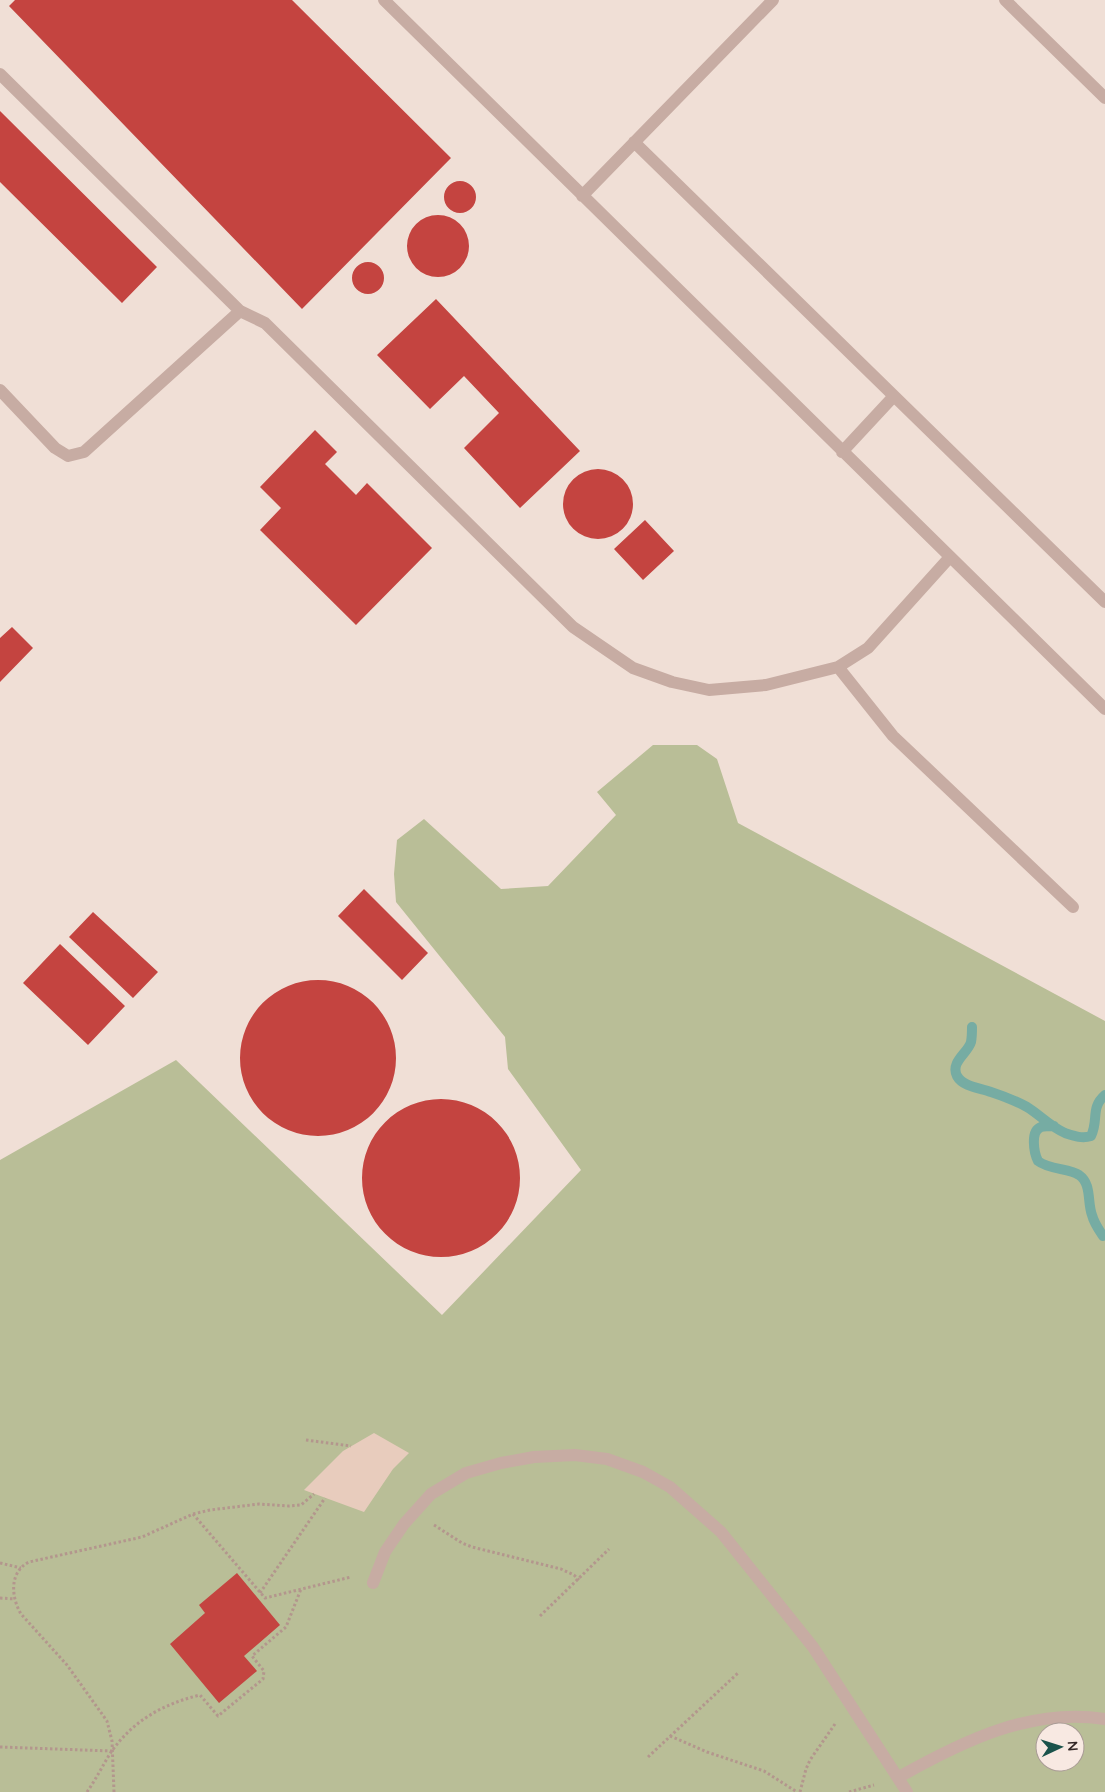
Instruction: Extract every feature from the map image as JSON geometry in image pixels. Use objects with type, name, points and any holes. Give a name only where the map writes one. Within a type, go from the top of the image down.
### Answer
[{"type":"lane","points":[[384,0],[842,452],[1103,704]]},
{"type":"lane","points":[[582,196],[773,0]]},
{"type":"lane","points":[[1005,0],[1105,98]]},
{"type":"lane","points":[[0,74],[240,311],[265,323],[573,627],[633,668],[672,682],[709,690],[766,686],[838,666],[868,648],[950,557]]},
{"type":"lane","points":[[634,142],[1105,602]]},
{"type":"lane","points":[[0,390],[55,448],[68,456],[84,452],[240,311]]},
{"type":"lane","points":[[842,452],[894,396]]},
{"type":"lane","points":[[838,666],[893,736],[1073,907]]},
{"type":"lane","points":[[373,1583],[385,1552],[414,1512],[431,1494],[466,1473],[509,1461],[534,1457],[575,1455],[608,1459],[643,1472],[670,1487],[721,1532],[813,1647],[907,1792]]},
{"type":"lane","points":[[899,1777],[948,1750],[1002,1728],[1025,1722],[1063,1717],[1105,1718]]},
{"type":"path","points":[[306,1440],[352,1446]]},
{"type":"path","points":[[114,1792],[108,1721],[67,1665],[21,1614],[14,1599],[14,1581],[21,1568],[29,1562],[142,1536],[193,1514],[259,1504],[301,1505],[314,1494]]},
{"type":"path","points":[[260,1593],[326,1498]]},
{"type":"path","points":[[414,1512],[462,1543],[561,1569],[574,1575],[579,1580]]},
{"type":"path","points":[[193,1514],[265,1598],[378,1571]]},
{"type":"path","points":[[540,1616],[609,1549]]},
{"type":"path","points":[[0,1563],[21,1568]]},
{"type":"path","points":[[87,1792],[112,1752],[136,1725],[166,1705],[200,1695],[218,1716],[263,1679],[264,1671],[252,1656],[286,1627],[301,1590]]},
{"type":"path","points":[[0,1598],[14,1599]]},
{"type":"path","points":[[648,1756],[738,1673]]},
{"type":"path","points":[[670,1736],[707,1752],[764,1771],[798,1792],[810,1760],[850,1703]]},
{"type":"path","points":[[0,1747],[112,1752]]},
{"type":"green space","points":[[653,745],[697,745],[717,759],[738,823],[1105,1021],[1105,1792],[0,1792],[0,1160],[176,1060],[442,1315],[581,1170],[508,1069],[505,1037],[396,902],[394,874],[397,840],[424,819],[501,889],[548,886],[616,815],[597,792]]},
{"type":"shaded area","points":[[374,1433],[409,1453],[393,1469],[364,1512],[304,1490],[343,1451]]},
{"type":"building","points":[[15,0],[292,0],[451,158],[302,309],[9,6]]},
{"type":"building","points":[[0,111],[157,267],[122,303],[0,182]]},
{"type":"building","points":[[460,181],[471,186],[476,197],[471,208],[460,213],[449,208],[444,197],[449,186]]},
{"type":"building","points":[[438,215],[450,218],[460,224],[466,234],[469,246],[466,258],[460,268],[450,274],[438,277],[426,274],[416,268],[410,258],[407,246],[410,234],[416,224],[426,218]]},
{"type":"building","points":[[368,262],[379,267],[384,278],[379,289],[368,294],[357,289],[352,278],[357,267]]},
{"type":"building","points":[[436,299],[580,451],[520,508],[464,448],[499,413],[464,376],[430,409],[377,355]]},
{"type":"building","points":[[315,430],[337,452],[325,464],[356,495],[367,483],[432,548],[356,625],[260,530],[281,508],[260,487]]},
{"type":"building","points":[[605,469],[618,475],[627,484],[631,490],[633,504],[631,518],[623,529],[612,537],[591,539],[584,537],[573,529],[565,518],[563,497],[565,490],[573,479],[584,471]]},
{"type":"building","points":[[645,520],[674,551],[643,580],[614,549]]},
{"type":"building","points":[[12,627],[33,648],[0,682],[0,638]]},
{"type":"building","points":[[364,889],[428,953],[402,980],[338,916]]},
{"type":"building","points":[[93,912],[158,972],[133,998],[69,937]]},
{"type":"building","points":[[60,944],[125,1006],[88,1045],[23,983]]},
{"type":"building","points":[[310,980],[326,980],[341,983],[355,989],[368,997],[379,1008],[393,1035],[396,1058],[395,1073],[387,1095],[379,1108],[368,1119],[341,1133],[326,1136],[310,1136],[295,1133],[281,1127],[268,1119],[257,1108],[243,1081],[240,1066],[240,1050],[243,1035],[249,1021],[257,1008],[268,997],[295,983]]},
{"type":"building","points":[[449,1099],[464,1102],[478,1108],[497,1122],[507,1134],[517,1155],[520,1178],[517,1201],[507,1222],[497,1234],[485,1244],[464,1254],[449,1257],[433,1257],[418,1254],[397,1244],[375,1222],[363,1194],[362,1170],[365,1155],[375,1134],[397,1112],[425,1100]]},
{"type":"building","points":[[237,1573],[280,1625],[244,1656],[257,1671],[219,1703],[170,1644],[205,1613],[199,1605]]},
{"type":"waterway","points":[[972,1027],[971,1042],[958,1062],[955,1071],[963,1083],[1027,1107],[1065,1133],[1081,1137],[1091,1136],[1096,1109],[1100,1100],[1105,1095]]},
{"type":"waterway","points":[[1054,1126],[1041,1127],[1035,1133],[1034,1148],[1038,1161],[1048,1166],[1070,1171],[1083,1179],[1088,1188],[1093,1218],[1103,1236]]}]
